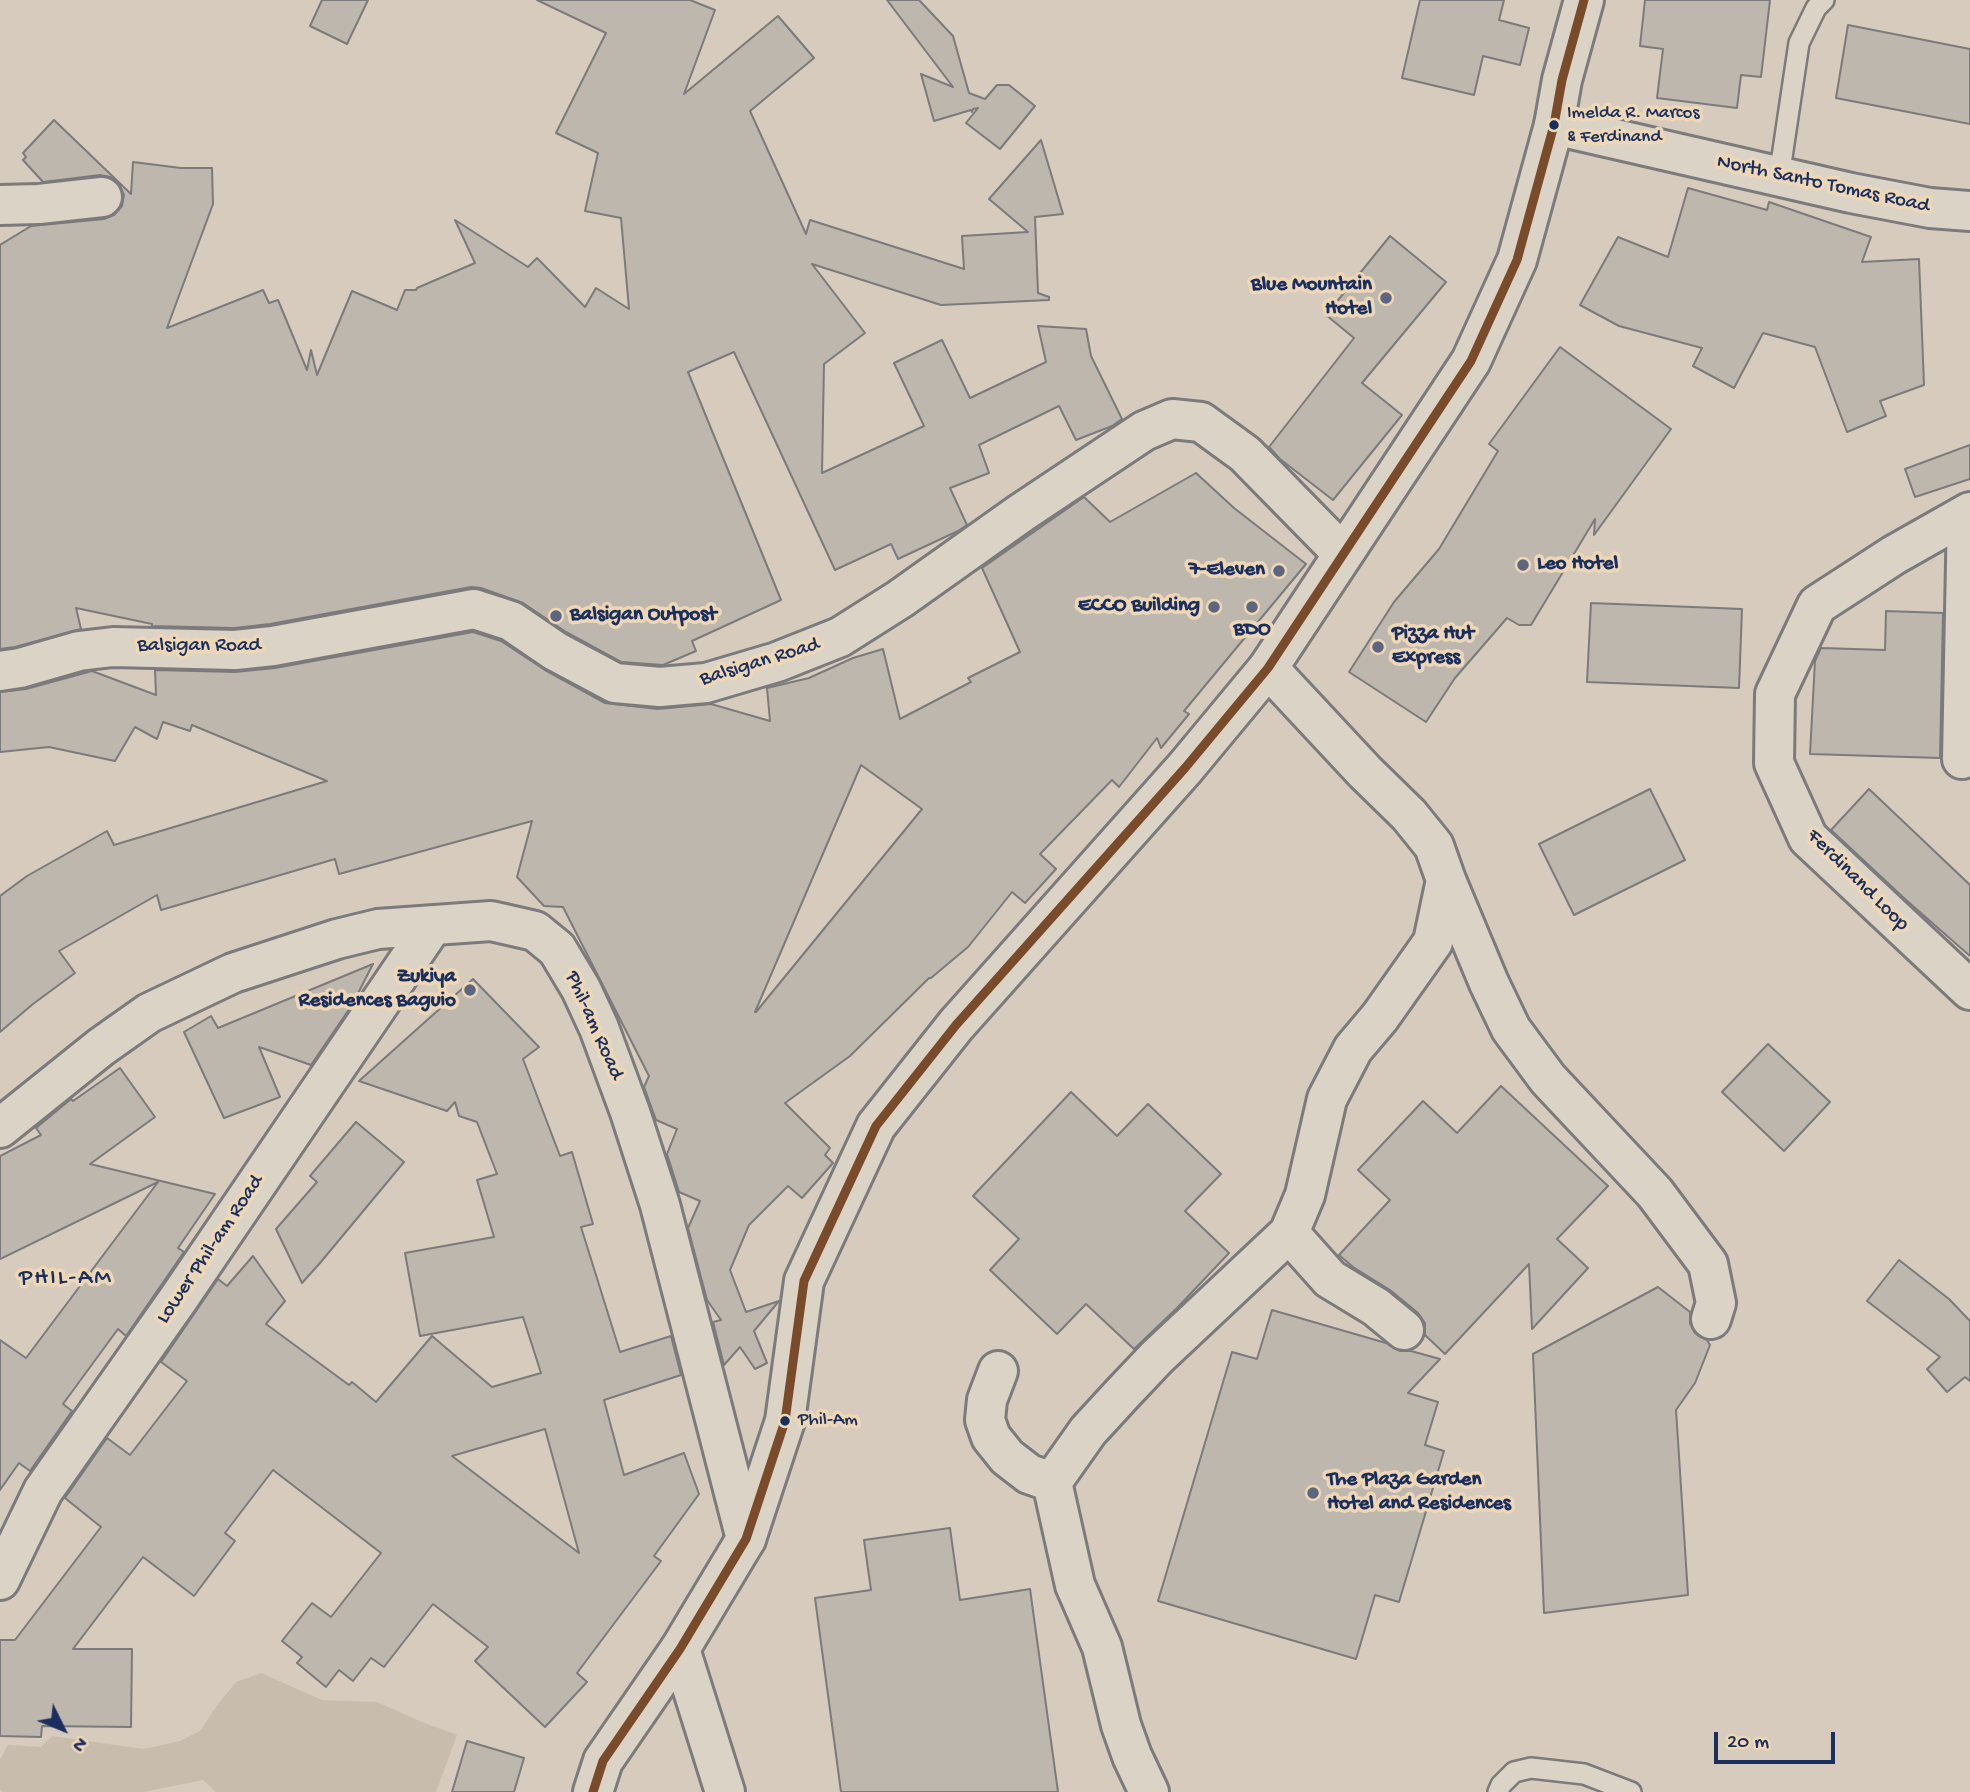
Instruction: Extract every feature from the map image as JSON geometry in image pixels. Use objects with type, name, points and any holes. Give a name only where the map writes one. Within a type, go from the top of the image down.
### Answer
[{"type":"street","points":[[593,1792],[603,1761],[680,1648],[746,1539],[785,1421],[804,1281],[876,1126],[956,1025],[1185,768],[1268,668],[1471,361],[1517,260],[1554,125],[1562,80],[1584,0]]},
{"type":"street","name":"North Santo Tomas Road","points":[[1554,125],[1779,177],[1930,208],[1970,211]]},
{"type":"street","points":[[0,205],[102,197]]},
{"type":"street","name":"Balsigan Road","points":[[0,671],[79,651],[113,647],[234,650],[272,646],[474,609],[511,621],[555,652],[615,683],[660,687],[706,683],[777,662],[840,637],[900,599],[1121,446],[1144,431],[1172,419],[1201,422],[1245,454],[1343,554]]},
{"type":"street","points":[[1962,759],[1969,513]]},
{"type":"street","name":"Ferdinand Loop","points":[[1969,513],[1894,555],[1817,605],[1775,694],[1774,763],[1808,838],[1970,990]]},
{"type":"street","points":[[1268,668],[1365,772],[1409,814],[1434,846],[1489,982],[1511,1028],[1548,1079],[1655,1193],[1708,1264],[1716,1303],[1711,1319]]},
{"type":"street","points":[[1149,1792],[1121,1725],[1102,1647],[1075,1585],[1052,1482],[1088,1431],[1131,1384],[1289,1233],[1305,1195],[1327,1100],[1353,1049],[1392,1001],[1433,942],[1447,880]]},
{"type":"street","name":"Phil-am Road","points":[[0,1128],[101,1047],[149,1013],[233,973],[305,948],[377,929],[491,921],[535,931],[556,949],[581,989],[621,1088],[660,1205],[746,1539]]},
{"type":"street","name":"Lower Phil-am Road","points":[[0,1580],[43,1491],[179,1298],[432,926]]},
{"type":"street","points":[[1289,1233],[1330,1279],[1376,1307],[1404,1330]]},
{"type":"street","points":[[998,1371],[987,1400],[985,1420],[991,1437],[1007,1457],[1029,1475],[1052,1482]]},
{"type":"street","points":[[680,1648],[725,1792]]},
{"type":"lane","points":[[1779,177],[1799,43],[1816,8],[1824,0]]},
{"type":"lane","points":[[1497,1792],[1514,1772],[1531,1768],[1584,1774],[1631,1792]]},
{"type":"shaded area","points":[[261,1673],[322,1700],[377,1702],[457,1735],[436,1792],[216,1792],[203,1780],[143,1792],[2,1792],[0,1789],[0,1760],[8,1745],[41,1747],[52,1736],[144,1749],[180,1741],[200,1731],[236,1682]]},
{"type":"building","points":[[322,0],[368,0],[347,44],[310,26]]},
{"type":"building","points":[[537,0],[690,0],[715,10],[684,94],[778,16],[814,58],[750,111],[806,234],[810,220],[964,269],[962,236],[1028,232],[989,199],[1041,140],[1063,214],[1035,217],[1038,293],[1049,297],[1049,300],[941,305],[812,264],[865,333],[824,364],[822,473],[924,426],[894,363],[942,340],[970,398],[1046,362],[1038,326],[1086,329],[1091,356],[1122,419],[1112,426],[1076,440],[1059,406],[979,445],[989,473],[950,488],[967,525],[898,559],[891,544],[835,570],[734,352],[688,372],[781,600],[692,641],[696,651],[663,665],[621,662],[566,632],[523,603],[471,587],[270,624],[234,628],[152,626],[76,608],[81,629],[0,649],[0,245],[31,226],[104,219],[114,215],[122,206],[124,195],[119,184],[110,177],[100,175],[43,182],[23,160],[26,157],[23,153],[54,120],[131,194],[133,162],[181,168],[212,168],[213,204],[167,328],[263,290],[269,303],[278,300],[307,370],[311,350],[317,375],[352,291],[397,310],[405,290],[416,290],[475,263],[455,220],[528,267],[537,258],[585,307],[596,288],[629,309],[621,218],[585,211],[598,153],[556,133],[606,33]]},
{"type":"building","points":[[887,0],[919,0],[953,36],[969,93],[985,99],[997,85],[1009,85],[1035,106],[1000,149],[966,123],[978,108],[972,112],[971,110],[934,121],[921,74],[953,87]]},
{"type":"building","points":[[1420,0],[1504,0],[1499,20],[1529,28],[1520,65],[1483,56],[1474,95],[1402,78]]},
{"type":"building","points":[[1645,0],[1770,0],[1761,77],[1741,75],[1737,108],[1657,98],[1663,49],[1640,46]]},
{"type":"building","points":[[1848,25],[1970,49],[1970,124],[1836,98]]},
{"type":"building","points":[[1688,188],[1767,210],[1769,202],[1871,237],[1862,262],[1919,259],[1924,385],[1880,401],[1886,416],[1847,432],[1815,347],[1763,333],[1734,388],[1693,366],[1702,348],[1619,326],[1580,305],[1618,237],[1668,257]]},
{"type":"building","points":[[1390,236],[1446,282],[1362,383],[1402,415],[1333,500],[1280,459],[1269,447],[1354,338],[1326,315]]},
{"type":"building","points":[[1560,347],[1671,429],[1594,535],[1595,519],[1531,625],[1519,625],[1507,618],[1455,678],[1426,722],[1349,672],[1394,602],[1439,549],[1498,451],[1489,444]]},
{"type":"building","points":[[1970,445],[1970,479],[1915,497],[1905,469]]},
{"type":"building","points":[[1196,473],[1234,508],[1306,564],[1184,711],[1189,714],[1161,748],[1157,738],[1119,787],[1112,780],[1040,854],[1056,869],[1025,903],[1012,892],[968,947],[929,978],[850,1056],[785,1103],[830,1148],[825,1155],[833,1163],[802,1198],[788,1186],[749,1225],[730,1270],[746,1312],[779,1301],[754,1331],[767,1363],[755,1369],[740,1347],[724,1365],[713,1322],[721,1320],[707,1300],[688,1228],[700,1201],[679,1192],[667,1154],[677,1129],[656,1120],[644,1087],[649,1076],[563,907],[544,906],[517,877],[532,821],[339,874],[335,859],[161,910],[157,895],[59,951],[75,973],[0,1032],[0,896],[27,876],[107,831],[114,845],[327,781],[192,725],[190,731],[163,722],[157,739],[135,727],[115,761],[49,747],[0,752],[0,692],[26,689],[92,671],[156,695],[155,670],[235,672],[275,668],[473,632],[501,641],[545,670],[605,703],[658,709],[711,704],[770,721],[767,688],[809,678],[853,658],[883,649],[900,719],[971,682],[968,678],[1020,652],[982,568],[1084,497],[1110,522]],"holes":[[[861,765],[922,809],[756,1012],[755,1012]]]},
{"type":"building","points":[[1591,603],[1742,609],[1739,688],[1587,682]]},
{"type":"building","points":[[1886,611],[1943,613],[1940,758],[1810,754],[1815,661],[1821,648],[1885,650]]},
{"type":"building","points":[[1650,789],[1685,860],[1574,915],[1539,844]]},
{"type":"building","points":[[1869,789],[1970,885],[1970,956],[1831,830]]},
{"type":"building","points":[[373,964],[352,1005],[311,1065],[259,1047],[280,1097],[224,1118],[184,1032],[211,1016],[218,1028]]},
{"type":"building","points":[[473,979],[539,1047],[523,1059],[560,1156],[572,1152],[593,1224],[581,1227],[620,1352],[671,1336],[681,1375],[604,1400],[624,1475],[684,1453],[699,1494],[654,1556],[661,1561],[577,1673],[587,1682],[545,1727],[475,1661],[488,1647],[433,1604],[384,1667],[371,1658],[353,1681],[339,1670],[326,1687],[297,1663],[302,1657],[282,1641],[312,1603],[331,1617],[381,1553],[273,1470],[225,1533],[235,1541],[194,1596],[143,1557],[73,1649],[132,1649],[131,1727],[42,1726],[41,1737],[0,1736],[0,1640],[15,1640],[101,1527],[65,1498],[107,1438],[130,1455],[187,1381],[161,1362],[218,1279],[227,1286],[253,1256],[285,1301],[266,1324],[349,1385],[352,1382],[376,1402],[432,1336],[492,1387],[541,1373],[523,1317],[420,1336],[405,1253],[494,1237],[477,1180],[497,1174],[477,1122],[459,1116],[455,1102],[447,1111],[359,1081]],"holes":[[[545,1429],[579,1553],[452,1456]]]},
{"type":"building","points":[[1768,1044],[1830,1102],[1784,1151],[1722,1092]]},
{"type":"building","points":[[120,1068],[155,1117],[90,1164],[215,1194],[178,1248],[184,1252],[126,1336],[118,1329],[63,1404],[72,1411],[30,1471],[19,1463],[0,1490],[0,1340],[26,1358],[158,1182],[0,1259],[0,1156],[41,1135],[36,1128],[71,1099],[73,1101]]},
{"type":"building","points":[[1501,1086],[1608,1186],[1557,1239],[1588,1268],[1532,1329],[1529,1264],[1445,1354],[1425,1335],[1425,1323],[1418,1313],[1339,1255],[1390,1200],[1358,1170],[1423,1101],[1457,1133]]},
{"type":"building","points":[[1071,1092],[1117,1136],[1148,1104],[1221,1174],[1185,1211],[1229,1253],[1134,1349],[1086,1304],[1057,1334],[990,1270],[1019,1239],[973,1196]]},
{"type":"building","points":[[356,1122],[404,1162],[302,1283],[276,1229],[317,1182],[310,1176]]},
{"type":"building","points":[[1899,1260],[1949,1299],[1970,1321],[1970,1381],[1965,1377],[1947,1392],[1927,1369],[1940,1357],[1867,1301]]},
{"type":"building","points":[[1658,1287],[1690,1312],[1690,1323],[1695,1333],[1710,1345],[1695,1383],[1676,1410],[1688,1595],[1544,1613],[1533,1354]]},
{"type":"building","points":[[1272,1310],[1386,1343],[1400,1351],[1411,1351],[1440,1359],[1408,1393],[1438,1402],[1425,1445],[1444,1451],[1399,1602],[1375,1595],[1356,1659],[1158,1601],[1232,1352],[1257,1359]]},
{"type":"building","points":[[950,1528],[960,1600],[1030,1589],[1058,1792],[841,1792],[815,1598],[871,1590],[864,1540]]},
{"type":"building","points":[[467,1741],[524,1758],[514,1792],[452,1792]]},
{"type":"transit line","points":[[593,1792],[603,1761],[680,1649],[746,1539],[785,1421],[804,1281],[876,1126],[956,1025],[1185,768],[1268,668],[1471,361],[1517,260],[1554,125],[1562,80],[1584,0]]},
{"type":"place","name":"Imelda R. Marcos & Ferdinand","points":[[1554,125]]},
{"type":"place","name":"Blue Mountain Hotel","points":[[1386,298]]},
{"type":"place","name":"Leo Hotel","points":[[1523,565]]},
{"type":"place","name":"7-Eleven","points":[[1279,571]]},
{"type":"place","name":"ECCO Building","points":[[1214,607]]},
{"type":"place","name":"BDO","points":[[1252,607]]},
{"type":"place","name":"Balsigan Outpost","points":[[556,616]]},
{"type":"place","name":"Pizza Hut Express","points":[[1378,647]]},
{"type":"place","name":"Zukiya Residences Baguio","points":[[470,990]]},
{"type":"place","name":"Phil-Am","points":[[785,1421]]},
{"type":"place","name":"The Plaza Garden Hotel and Residences","points":[[1313,1493]]},
{"type":"district","name":"PHIL-AM","points":[[66,1279]]}]
